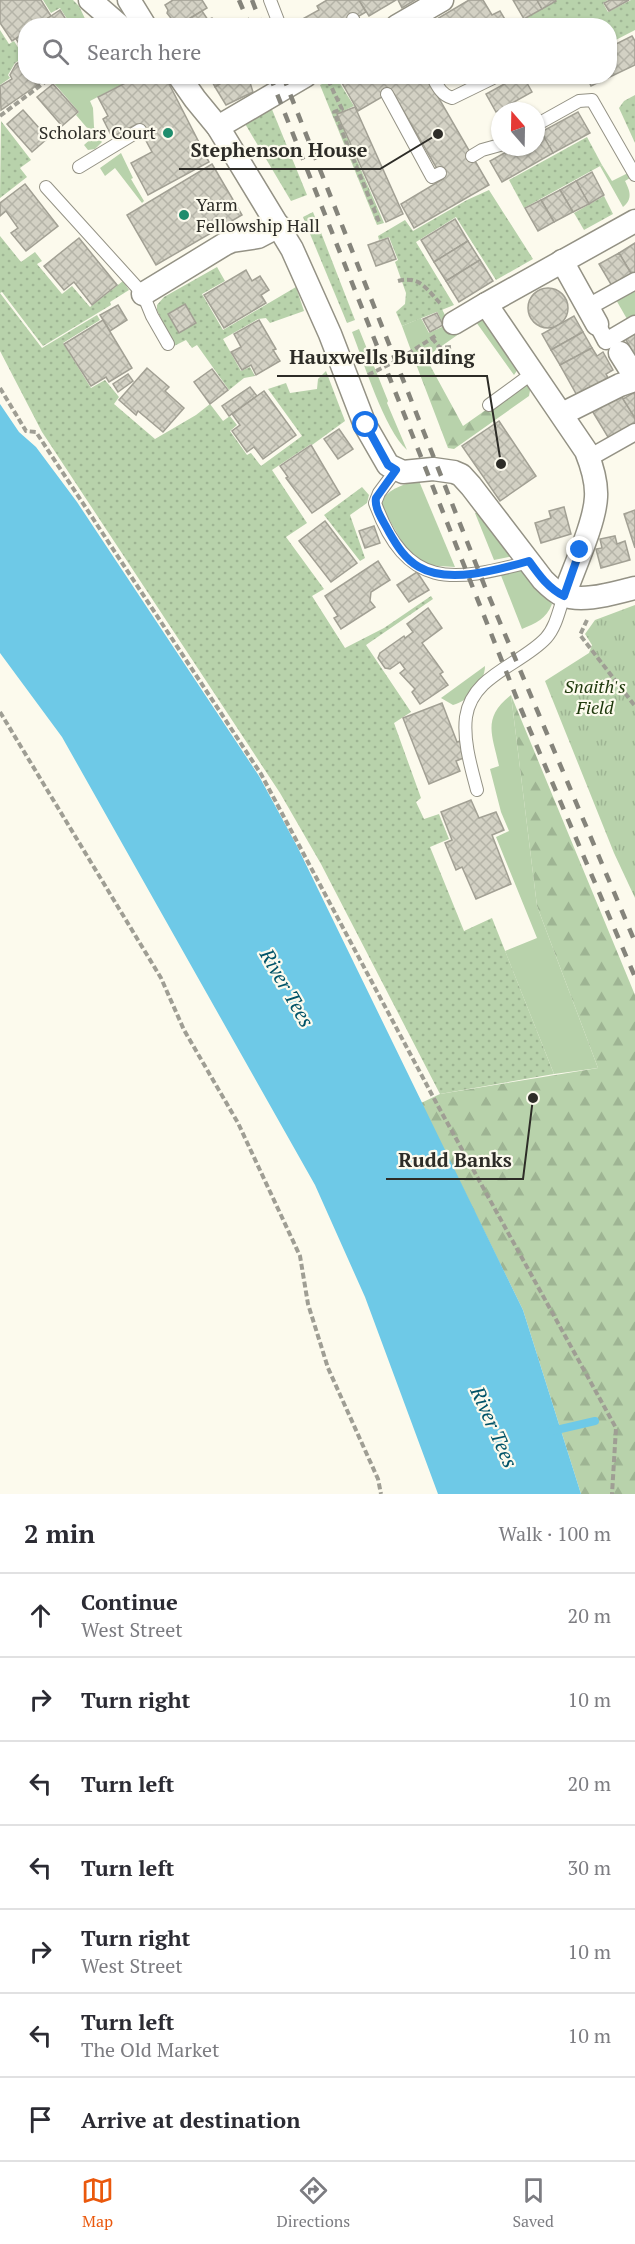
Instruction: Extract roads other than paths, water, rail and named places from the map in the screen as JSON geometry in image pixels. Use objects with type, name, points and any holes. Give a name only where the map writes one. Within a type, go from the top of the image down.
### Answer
[{"type":"street","points":[[90,0],[111,18]]},
{"type":"street","points":[[129,0],[140,18]]},
{"type":"street","points":[[412,18],[442,0]]},
{"type":"street","points":[[182,84],[189,103],[218,127],[279,226],[306,278],[366,425],[388,465],[403,472],[444,470],[461,475],[543,580],[555,592],[564,596],[586,598],[635,588]]},
{"type":"street","points":[[218,127],[289,84]]},
{"type":"street","points":[[454,323],[635,221]]},
{"type":"street","points":[[143,294],[225,244],[258,237],[279,226]]},
{"type":"street","points":[[562,261],[606,340],[635,324]]},
{"type":"street","points":[[593,315],[635,280]]},
{"type":"street","points":[[486,304],[534,372],[589,458],[596,488],[594,511],[564,596]]},
{"type":"street","points":[[562,414],[635,378],[620,353]]},
{"type":"street","points":[[589,458],[635,432]]},
{"type":"lane","points":[[270,0],[277,18]]},
{"type":"lane","points":[[438,84],[446,96],[452,98],[481,84]]},
{"type":"lane","points":[[387,94],[432,177],[440,173]]},
{"type":"lane","points":[[545,120],[579,101],[592,100],[635,175]]},
{"type":"lane","points":[[79,167],[140,130]]},
{"type":"lane","points":[[477,153],[491,148]]},
{"type":"lane","points":[[46,187],[143,294],[168,344]]},
{"type":"lane","points":[[489,405],[534,372]]},
{"type":"lane","points":[[396,470],[379,493],[375,503],[398,547],[419,567],[435,573],[456,574],[495,570],[529,561]]},
{"type":"lane","points":[[477,790],[466,730],[468,706],[478,690],[492,677],[544,641],[551,632],[564,596]]},
{"type":"water","name":"River Tees","points":[[0,404],[19,432],[36,447],[77,502],[259,776],[297,846],[523,1310],[581,1494],[438,1494],[365,1297],[315,1185],[62,737],[0,653]]},
{"type":"waterway","points":[[552,1431],[595,1421]]},
{"type":"railway","points":[[239,0],[247,18]]},
{"type":"railway","points":[[252,0],[259,18]]},
{"type":"railway","points":[[273,84],[521,709],[635,977]]},
{"type":"railway","points":[[286,84],[485,587],[635,942]]},
{"type":"place","name":"Scholars Court","points":[[168,133]]},
{"type":"place","name":"Stephenson House","points":[[438,134]]},
{"type":"place","name":"Yarm Fellowship Hall","points":[[184,215]]},
{"type":"place","name":"Hauxwells Building","points":[[501,464]]},
{"type":"place","name":"Rudd Banks","points":[[533,1098]]},
{"type":"park label","name":"Snaith's Field","points":[[595,697]]}]
